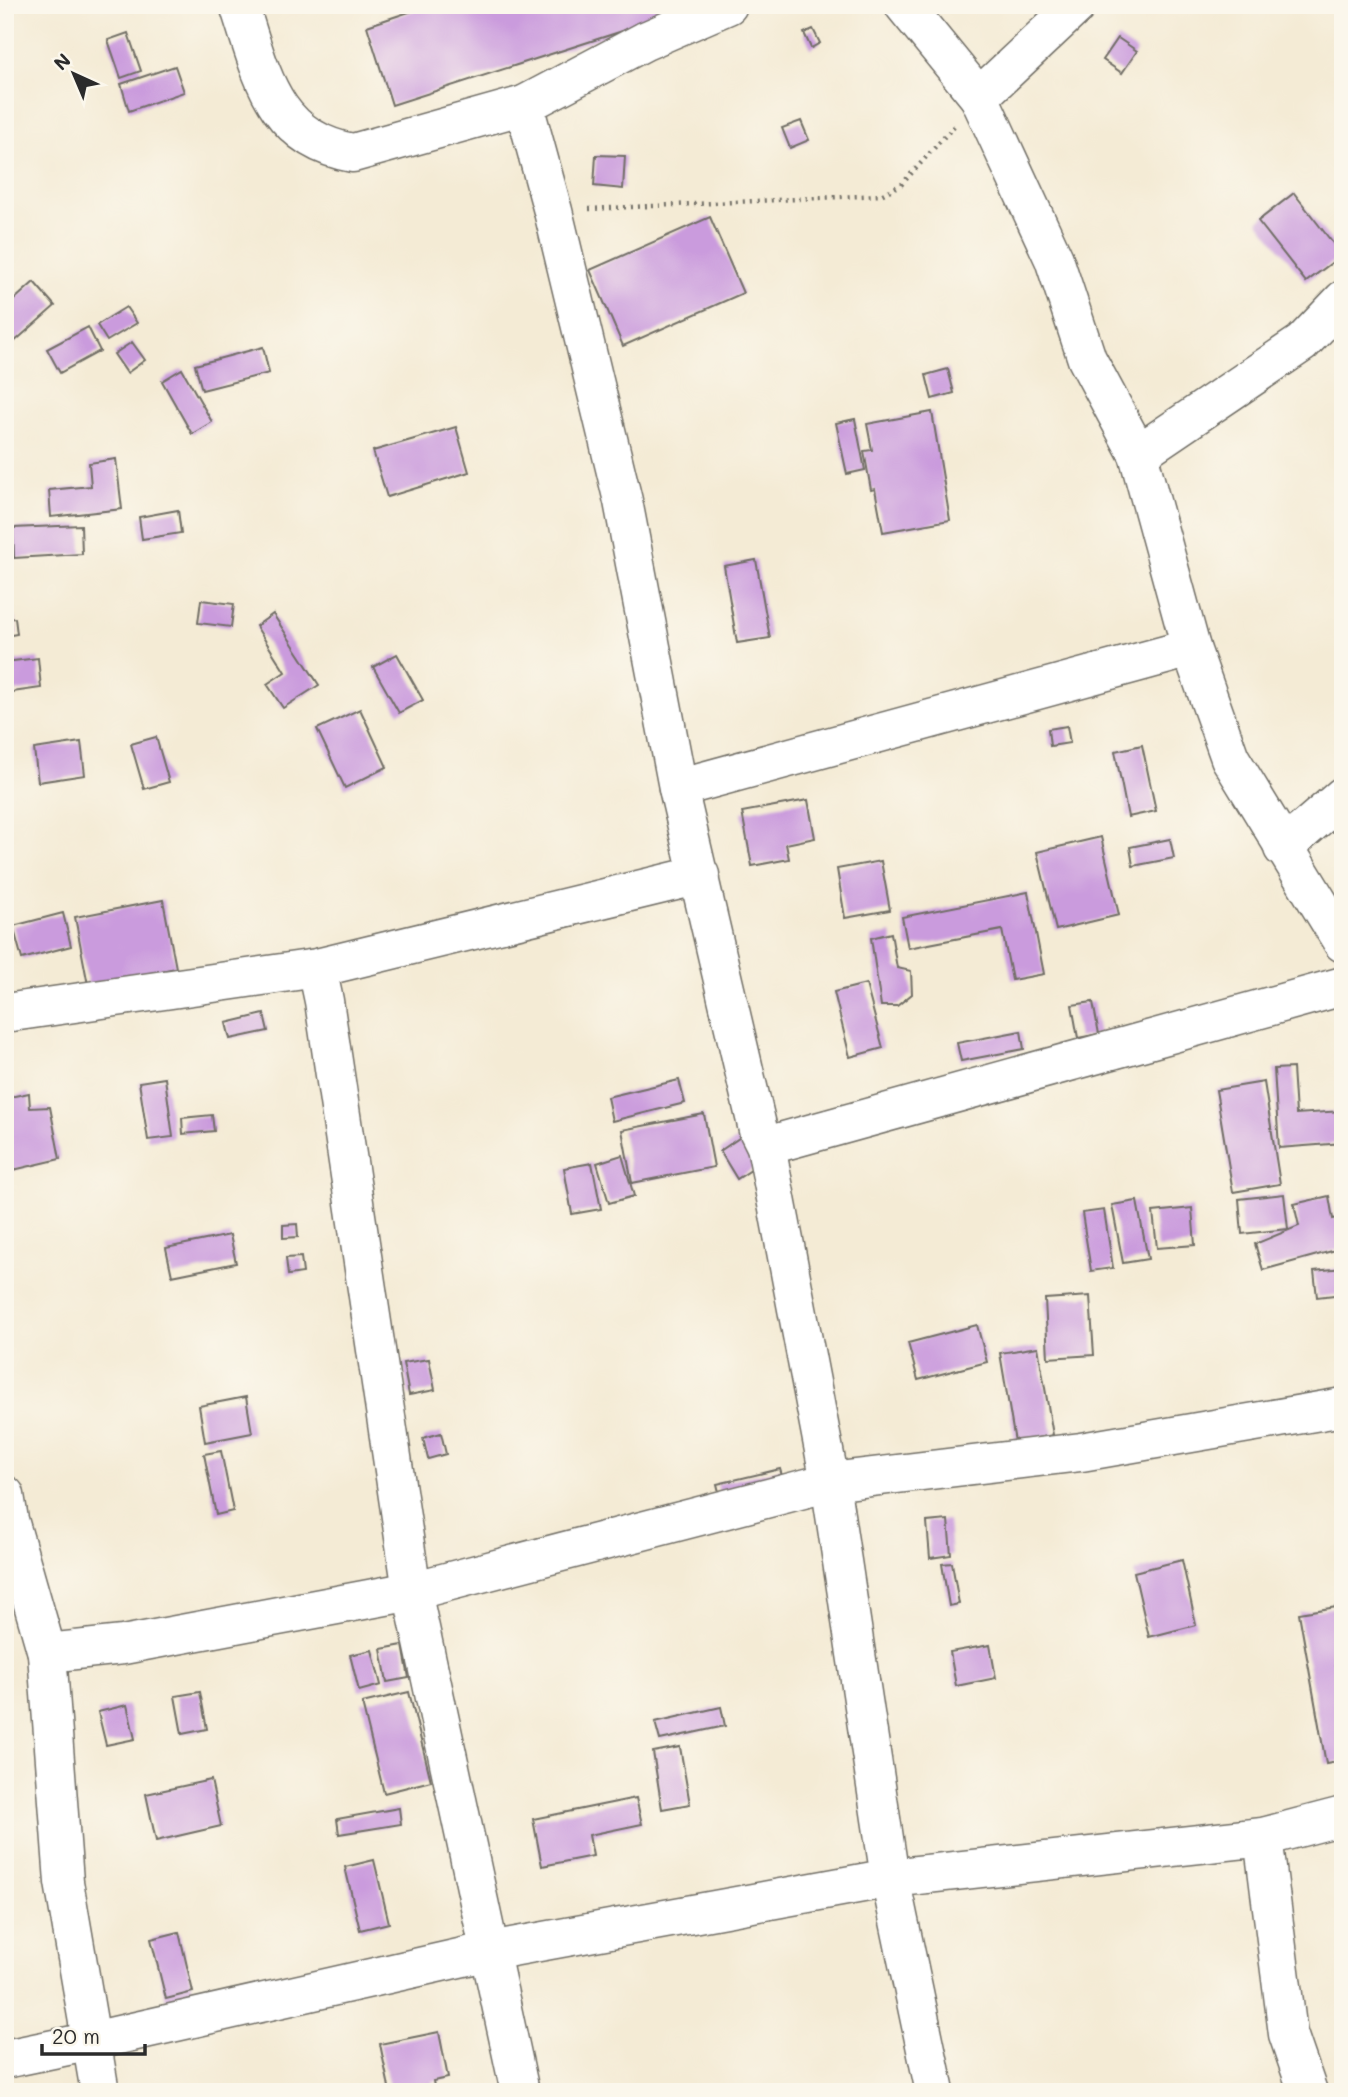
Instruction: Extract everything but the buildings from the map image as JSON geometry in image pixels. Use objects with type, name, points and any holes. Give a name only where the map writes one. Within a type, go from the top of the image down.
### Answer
[{"type":"street","points":[[239,5],[268,91],[284,114],[308,137],[330,149],[353,153],[524,105],[645,41],[728,5]]},
{"type":"street","points":[[904,5],[979,97],[1054,259],[1087,359],[1138,454],[1191,648],[1230,758],[1283,849],[1343,943]]},
{"type":"street","points":[[979,97],[1077,5]]},
{"type":"street","points":[[524,105],[553,211],[623,501],[678,788],[758,1130],[766,1146],[830,1482],[890,1878],[935,2092]]},
{"type":"street","points":[[1138,454],[1302,343],[1343,300]]},
{"type":"street","points":[[678,788],[1191,648]]},
{"type":"street","points":[[1283,849],[1343,796]]},
{"type":"street","points":[[5,1013],[317,968],[700,875]]},
{"type":"street","points":[[317,968],[412,1591],[520,2092]]},
{"type":"street","points":[[766,1146],[1343,986]]},
{"type":"street","points":[[47,1653],[123,1645],[412,1591],[830,1482],[1081,1452],[1343,1407]]},
{"type":"street","points":[[5,1495],[9,1520],[47,1653],[64,1882],[100,2092]]},
{"type":"street","points":[[5,2059],[490,1951],[890,1878],[1263,1837],[1343,1816]]},
{"type":"street","points":[[1263,1837],[1288,2034],[1308,2092]]},
{"type":"path","points":[[553,211],[881,195],[902,184],[979,97]]}]
